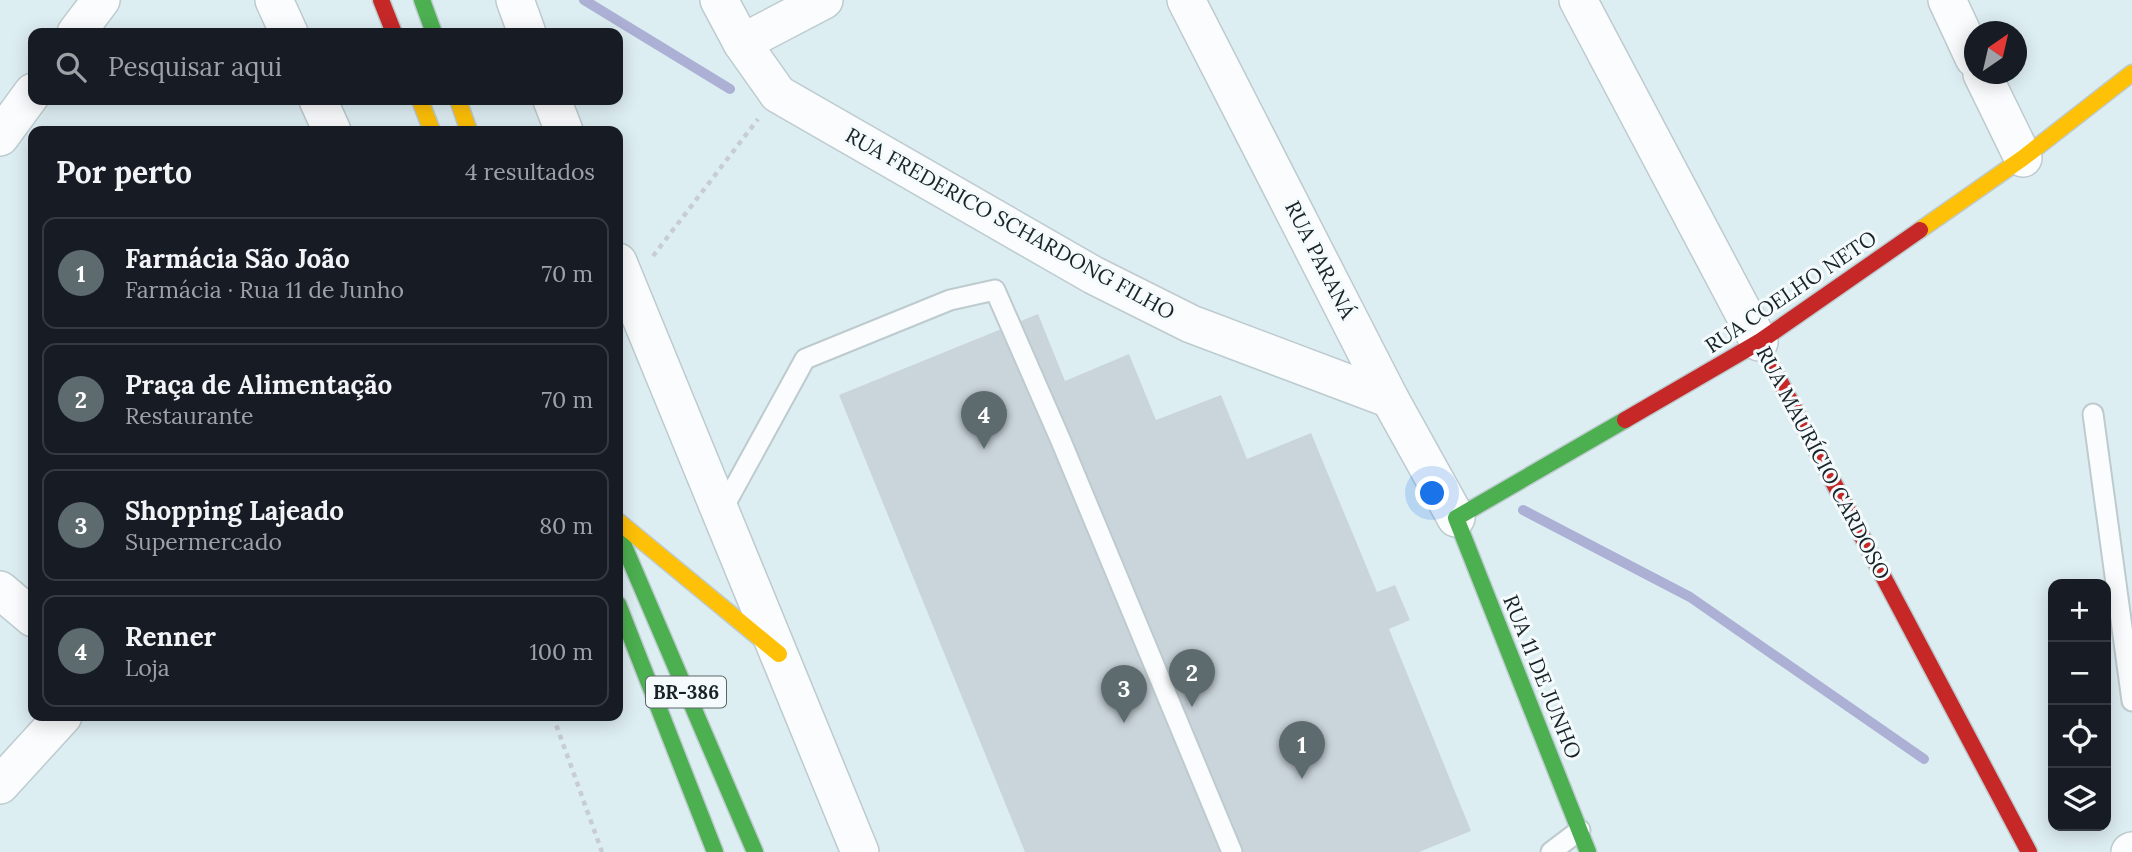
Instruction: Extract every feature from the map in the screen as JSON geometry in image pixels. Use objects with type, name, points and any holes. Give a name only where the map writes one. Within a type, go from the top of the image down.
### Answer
[{"type":"main road","points":[[381,0],[392,28]]},
{"type":"main road","points":[[422,0],[432,28]]},
{"type":"main road","name":"RUA COELHO NETO","points":[[1456,518],[1759,342],[2023,158],[2132,73]]},
{"type":"main road","points":[[422,105],[430,126]]},
{"type":"main road","points":[[460,105],[467,126]]},
{"type":"main road","name":"RUA MAURÍCIO CARDOSO","points":[[1759,342],[2029,852]]},
{"type":"main road","name":"RUA 11 DE JUNHO","points":[[1456,518],[1588,852]]},
{"type":"main road","points":[[623,525],[779,653]]},
{"type":"main road","name":"BR-386","points":[[623,544],[755,852]]},
{"type":"main road","name":"BR-386","points":[[623,617],[715,852]]},
{"type":"street","points":[[80,28],[101,0]]},
{"type":"street","points":[[274,0],[287,28]]},
{"type":"street","points":[[515,0],[525,28]]},
{"type":"street","name":"RUA FREDERICO SCHARDONG FILHO","points":[[719,0],[742,43],[778,94],[1093,275],[1191,324],[1390,399]]},
{"type":"street","points":[[742,43],[824,0]]},
{"type":"street","name":"RUA PARANÁ","points":[[1186,0],[1390,399],[1456,518]]},
{"type":"street","name":"RUA MAURÍCIO CARDOSO","points":[[1578,0],[1759,342]]},
{"type":"street","points":[[1947,0],[1964,35]]},
{"type":"street","points":[[1987,84],[2023,158]]},
{"type":"street","points":[[0,137],[28,99]]},
{"type":"street","points":[[320,105],[330,126]]},
{"type":"street","points":[[554,105],[562,126]]},
{"type":"street","points":[[623,274],[860,852]]},
{"type":"street","points":[[0,590],[28,614]]},
{"type":"street","points":[[0,785],[58,721]]},
{"type":"lane","points":[[721,512],[805,359],[950,299],[995,290],[1061,441],[1232,852]]},
{"type":"lane","points":[[2093,414],[2132,701]]},
{"type":"lane","points":[[1551,852],[1580,830]]},
{"type":"path","points":[[657,268],[652,255],[778,94]]},
{"type":"path","points":[[554,721],[602,852]]},
{"type":"building","points":[[1038,314],[1065,381],[1129,354],[1156,420],[1221,395],[1247,459],[1311,433],[1377,592],[1395,585],[1410,620],[1389,629],[1471,831],[1419,852],[1025,852],[839,395]]},
{"type":"waterway","points":[[584,0],[730,89]]},
{"type":"waterway","points":[[1523,510],[1690,597],[1924,759]]},
{"type":"traffic: fast","points":[[422,0],[432,28]]},
{"type":"traffic: fast","points":[[1588,852],[1456,518],[1625,420]]},
{"type":"traffic: fast","points":[[623,544],[755,852]]},
{"type":"traffic: fast","points":[[623,617],[715,852]]},
{"type":"traffic: slow","points":[[1920,230],[2023,158],[2132,73]]},
{"type":"traffic: slow","points":[[422,105],[430,126]]},
{"type":"traffic: slow","points":[[460,105],[467,126]]},
{"type":"traffic: slow","points":[[623,525],[779,654]]},
{"type":"traffic: jam","points":[[381,0],[392,28]]},
{"type":"traffic: jam","points":[[1625,420],[1759,342],[1920,230]]},
{"type":"traffic: jam","points":[[1759,342],[2029,852]]},
{"type":"place","name":"Renner","points":[[984,449]]},
{"type":"place","name":"Praça de Alimentação","points":[[1192,707]]},
{"type":"place","name":"Shopping Lajeado","points":[[1124,723]]},
{"type":"place","name":"Farmácia São João","points":[[1302,779]]}]
